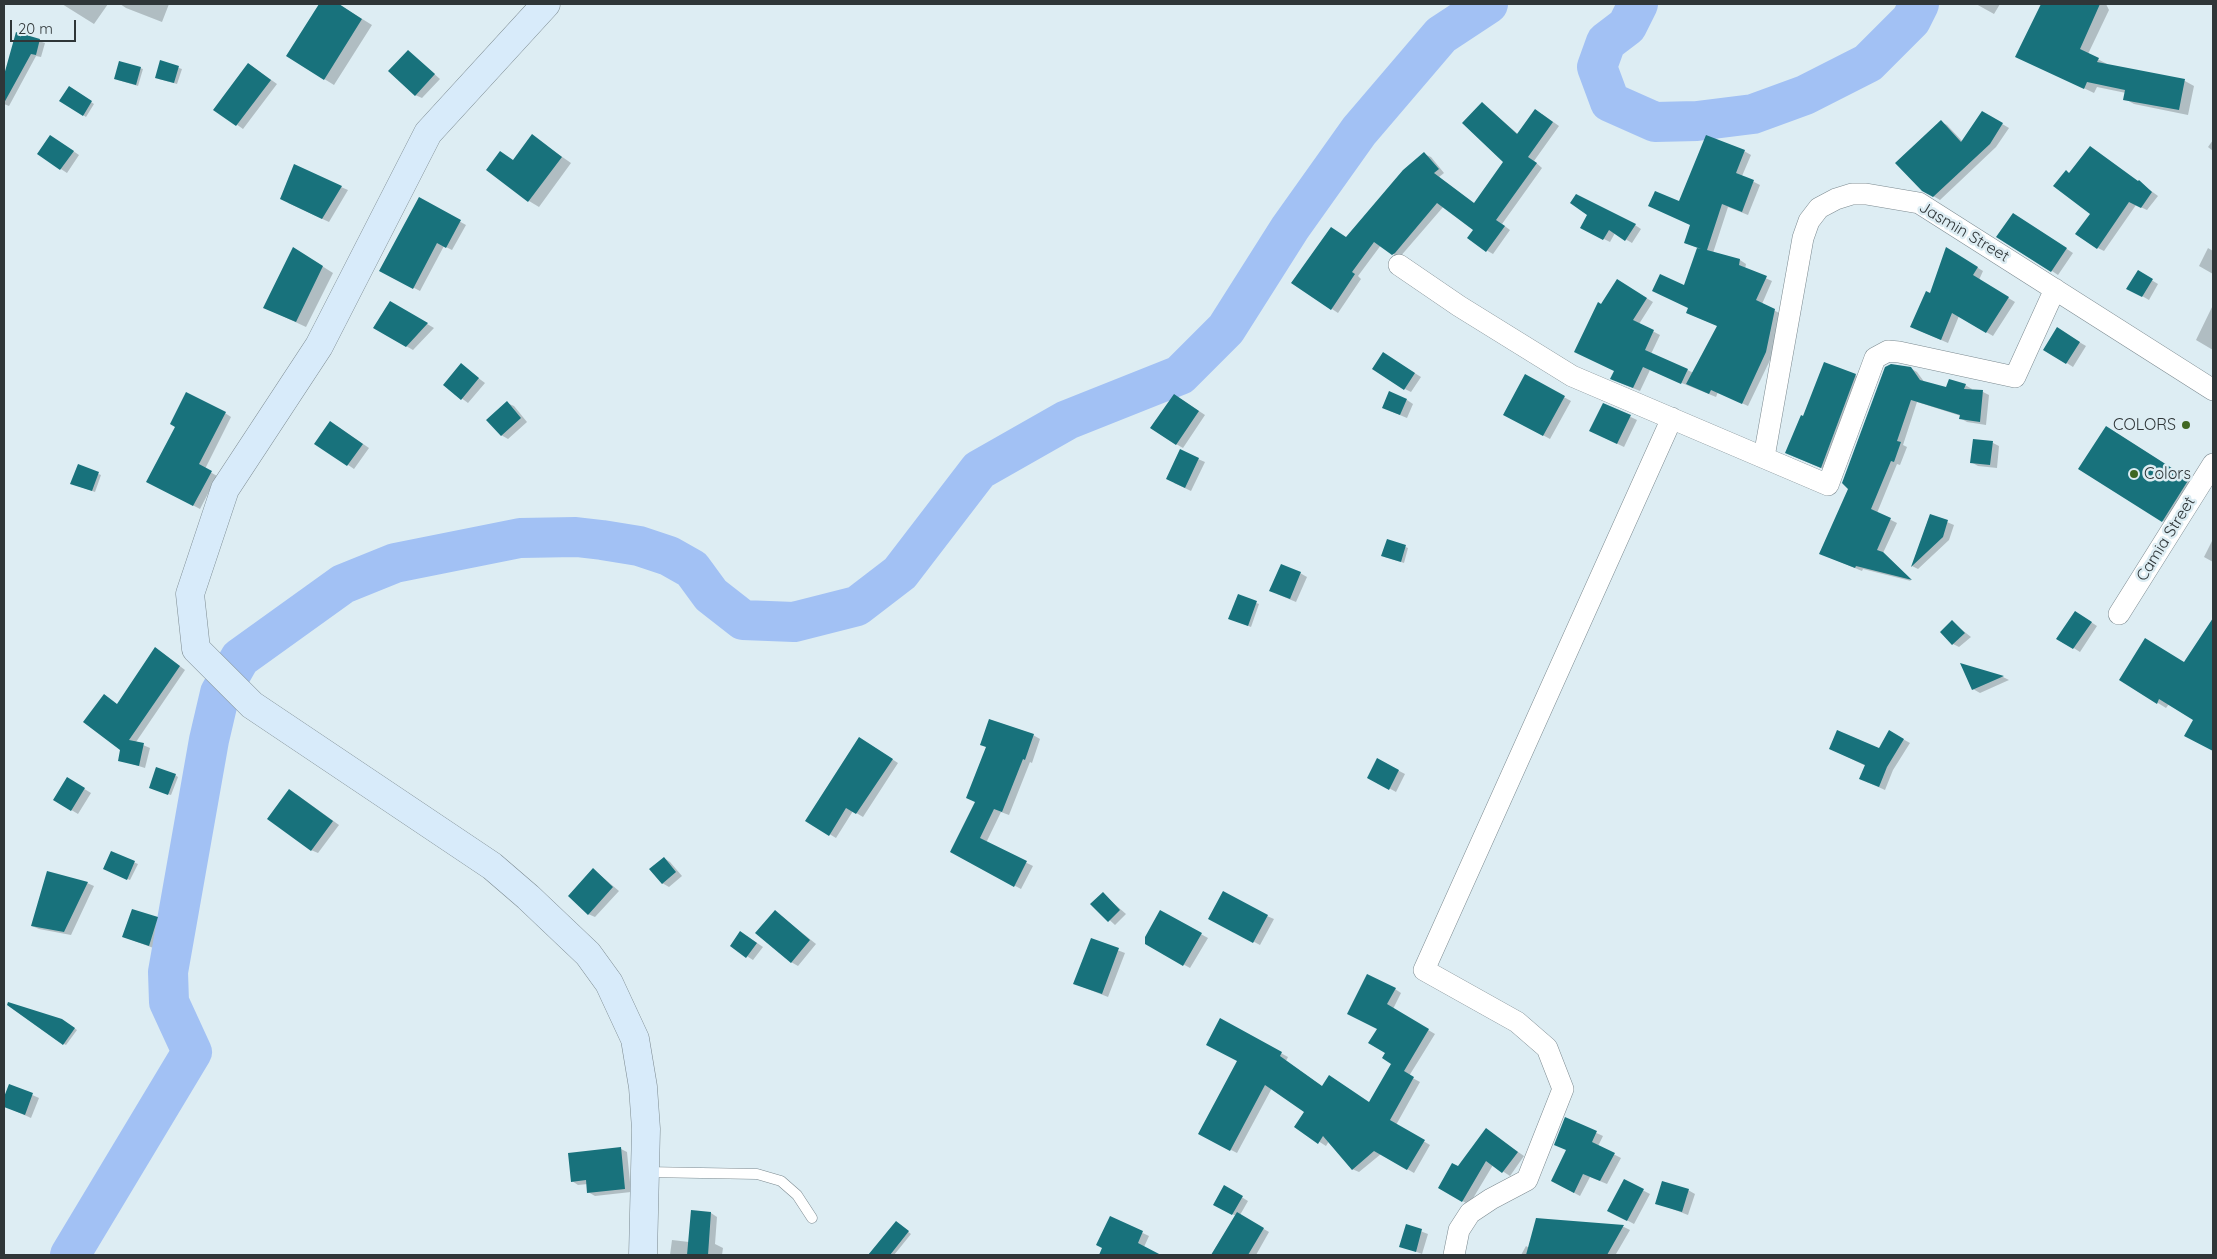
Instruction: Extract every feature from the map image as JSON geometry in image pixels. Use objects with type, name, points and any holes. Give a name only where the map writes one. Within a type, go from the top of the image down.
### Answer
[{"type":"street","points":[[546,4],[428,133],[319,346],[225,489],[190,594],[196,649],[252,706],[492,866],[588,954],[609,983],[635,1039],[646,1129],[643,1255]]},
{"type":"street","name":"Jasmin Street","points":[[1764,458],[1803,238],[1809,221],[1820,208],[1836,198],[1852,194],[1866,194],[1919,202],[2213,390]]},
{"type":"street","points":[[1399,265],[1459,306],[1572,376],[1828,485],[1870,367],[1875,358],[1881,353],[1900,352],[2015,378],[2055,289]]},
{"type":"street","points":[[1454,1255],[1459,1230],[1470,1212],[1527,1180],[1563,1088],[1547,1048],[1517,1022],[1424,970],[1672,418]]},
{"type":"street","name":"Camia Street","points":[[2119,614],[2213,464]]},
{"type":"lane","points":[[645,1172],[757,1174],[781,1181],[797,1195],[812,1218]]},
{"type":"building","points":[[319,4],[339,4],[362,19],[324,80],[286,56]]},
{"type":"building","points":[[2041,4],[2100,4],[2080,49],[2099,58],[2097,62],[2185,79],[2179,110],[2123,100],[2125,90],[2087,82],[2084,89],[2015,57]]},
{"type":"building","points":[[16,32],[40,39],[36,55],[31,54],[4,103],[4,75]]},
{"type":"building","points":[[408,50],[435,74],[415,96],[388,71]]},
{"type":"building","points":[[160,60],[179,66],[174,83],[155,78]]},
{"type":"building","points":[[119,61],[141,67],[136,85],[114,79]]},
{"type":"building","points":[[248,63],[271,80],[236,126],[213,110]]},
{"type":"building","points":[[69,86],[92,101],[83,116],[59,101]]},
{"type":"building","points":[[1482,102],[1517,134],[1535,109],[1553,122],[1528,157],[1537,163],[1496,220],[1505,226],[1486,252],[1467,238],[1473,230],[1437,203],[1392,255],[1374,242],[1352,272],[1355,274],[1331,310],[1291,283],[1331,227],[1346,237],[1403,170],[1424,152],[1439,169],[1434,173],[1474,203],[1503,162],[1462,123]]},
{"type":"building","points":[[1982,111],[2003,123],[1990,144],[1933,197],[1922,191],[1895,163],[1941,120],[1961,142]]},
{"type":"building","points":[[532,134],[562,157],[528,202],[486,170],[500,151],[513,160]]},
{"type":"building","points":[[50,135],[74,151],[60,170],[37,154]]},
{"type":"building","points":[[1706,135],[1745,150],[1736,173],[1754,180],[1742,212],[1722,204],[1707,250],[1740,259],[1739,265],[1767,276],[1756,300],[1775,309],[1766,352],[1742,404],[1711,390],[1709,394],[1686,384],[1717,326],[1686,313],[1688,308],[1652,291],[1660,274],[1684,285],[1697,248],[1701,249],[1684,243],[1690,225],[1648,206],[1655,191],[1679,201]]},
{"type":"building","points":[[2090,146],[2139,180],[2152,192],[2141,208],[2129,202],[2097,249],[2075,234],[2090,214],[2053,186],[2066,170],[2069,173]]},
{"type":"building","points":[[294,164],[342,186],[322,219],[280,199]]},
{"type":"building","points":[[1576,194],[1636,224],[1625,241],[1609,230],[1603,240],[1580,228],[1587,215],[1570,203]]},
{"type":"building","points":[[419,197],[461,220],[446,248],[437,243],[413,289],[379,271]]},
{"type":"building","points":[[2013,213],[2067,248],[2051,272],[1996,237]]},
{"type":"building","points":[[293,247],[323,266],[296,322],[263,308]]},
{"type":"building","points":[[1946,247],[1978,267],[1973,275],[2009,297],[1986,333],[1952,313],[1941,340],[1910,327],[1926,291],[1930,293]]},
{"type":"building","points":[[2138,270],[2153,279],[2142,297],[2126,289]]},
{"type":"building","points":[[1617,279],[1647,298],[1633,320],[1654,330],[1645,350],[1688,369],[1681,384],[1643,367],[1633,388],[1610,379],[1614,371],[1574,352],[1598,302],[1601,304]]},
{"type":"building","points":[[390,301],[428,323],[406,347],[373,328]]},
{"type":"building","points":[[2057,327],[2080,342],[2066,364],[2043,350]]},
{"type":"building","points":[[1383,352],[1415,373],[1404,390],[1372,369]]},
{"type":"building","points":[[1824,362],[1856,374],[1821,468],[1785,453],[1801,415],[1803,416]]},
{"type":"building","points":[[461,363],[479,378],[461,400],[443,385]]},
{"type":"building","points":[[1891,364],[1911,367],[1920,380],[1946,387],[1949,379],[1966,384],[1964,389],[1983,390],[1980,422],[1959,419],[1960,415],[1911,400],[1897,441],[1901,442],[1894,462],[1891,461],[1871,509],[1891,518],[1877,550],[1883,552],[1912,580],[1856,566],[1855,568],[1819,554],[1848,489],[1842,483],[1885,367]]},
{"type":"building","points":[[1525,374],[1565,396],[1543,436],[1503,415]]},
{"type":"building","points":[[1389,391],[1407,399],[1400,415],[1382,408]]},
{"type":"building","points":[[186,392],[226,412],[199,464],[212,471],[193,506],[146,482],[175,427],[170,424]]},
{"type":"building","points":[[1174,394],[1199,411],[1176,445],[1150,428]]},
{"type":"building","points":[[507,401],[521,418],[501,436],[486,420]]},
{"type":"building","points":[[1603,403],[1631,415],[1617,444],[1589,431]]},
{"type":"building","points":[[330,421],[363,444],[347,466],[314,444]]},
{"type":"building","name":"Colors","points":[[2106,426],[2189,479],[2162,522],[2078,469]]},
{"type":"building","points":[[1973,439],[1993,441],[1990,465],[1970,463]]},
{"type":"building","points":[[1180,449],[1199,458],[1185,488],[1166,479]]},
{"type":"building","points":[[78,464],[99,472],[92,491],[70,484]]},
{"type":"building","points":[[1930,514],[1948,520],[1943,537],[1911,567]]},
{"type":"building","points":[[1387,539],[1406,545],[1401,562],[1381,556]]},
{"type":"building","points":[[1281,564],[1301,572],[1290,599],[1269,591]]},
{"type":"building","points":[[1238,594],[1257,601],[1248,626],[1228,619]]},
{"type":"building","points":[[2075,611],[2092,622],[2073,649],[2056,639]]},
{"type":"building","points":[[2213,618],[2213,751],[2184,736],[2193,720],[2159,699],[2157,704],[2119,680],[2145,638],[2184,662]]},
{"type":"building","points":[[1952,620],[1965,633],[1952,645],[1940,632]]},
{"type":"building","points":[[155,647],[180,666],[129,740],[144,743],[139,766],[118,761],[120,750],[83,722],[104,694],[117,704]]},
{"type":"building","points":[[1960,663],[2004,676],[1972,690]]},
{"type":"building","points":[[989,719],[1034,734],[1025,760],[1023,759],[1002,812],[994,809],[980,838],[1027,861],[1014,887],[950,852],[975,802],[966,798],[986,747],[980,745]]},
{"type":"building","points":[[1837,730],[1879,748],[1889,730],[1904,739],[1887,767],[1879,787],[1859,779],[1865,765],[1829,749]]},
{"type":"building","points":[[859,737],[893,759],[856,814],[846,808],[829,836],[805,821]]},
{"type":"building","points":[[1377,758],[1399,770],[1389,790],[1367,778]]},
{"type":"building","points":[[156,767],[176,774],[168,795],[149,788]]},
{"type":"building","points":[[67,777],[85,788],[71,811],[53,800]]},
{"type":"building","points":[[289,789],[333,821],[311,851],[267,819]]},
{"type":"building","points":[[111,851],[135,861],[127,880],[103,869]]},
{"type":"building","points":[[664,857],[676,872],[662,884],[649,869]]},
{"type":"building","points":[[593,868],[613,887],[588,915],[568,896]]},
{"type":"building","points":[[47,871],[88,882],[64,932],[31,926]]},
{"type":"building","points":[[1223,891],[1268,915],[1253,943],[1208,919]]},
{"type":"building","points":[[1103,892],[1120,910],[1108,922],[1090,904]]},
{"type":"building","points":[[132,909],[158,917],[149,946],[122,937]]},
{"type":"building","points":[[775,910],[810,940],[791,963],[755,933]]},
{"type":"building","points":[[1160,910],[1202,933],[1183,966],[1145,944],[1145,937]]},
{"type":"building","points":[[740,931],[757,943],[746,958],[730,946]]},
{"type":"building","points":[[1091,938],[1119,948],[1102,994],[1073,984]]},
{"type":"building","points":[[1367,974],[1396,988],[1387,1004],[1429,1029],[1404,1071],[1414,1077],[1390,1120],[1425,1140],[1407,1170],[1374,1151],[1352,1170],[1323,1136],[1318,1144],[1294,1127],[1304,1112],[1265,1085],[1230,1151],[1198,1134],[1237,1061],[1206,1045],[1220,1018],[1282,1052],[1280,1056],[1322,1086],[1329,1075],[1369,1102],[1391,1064],[1382,1058],[1385,1053],[1368,1043],[1377,1029],[1347,1014]]},
{"type":"building","points":[[8,1002],[62,1019],[75,1028],[63,1045],[7,1005]]},
{"type":"building","points":[[9,1084],[33,1093],[25,1115],[4,1107],[4,1097]]},
{"type":"building","points":[[1565,1117],[1597,1131],[1592,1142],[1615,1153],[1600,1181],[1583,1174],[1574,1193],[1551,1181],[1566,1150],[1554,1145]]},
{"type":"building","points":[[1486,1128],[1518,1152],[1502,1173],[1486,1161],[1462,1202],[1438,1188],[1452,1163],[1458,1166]]},
{"type":"building","points":[[621,1147],[625,1189],[587,1193],[586,1180],[571,1182],[568,1153]]},
{"type":"building","points":[[1624,1179],[1644,1189],[1627,1221],[1607,1211]]},
{"type":"building","points":[[1662,1181],[1689,1189],[1682,1212],[1655,1204]]},
{"type":"building","points":[[1224,1185],[1243,1196],[1232,1215],[1213,1205]]},
{"type":"building","points":[[691,1210],[711,1212],[708,1255],[687,1255]]},
{"type":"building","points":[[1237,1212],[1264,1228],[1248,1255],[1211,1255]]},
{"type":"building","points":[[1110,1216],[1143,1231],[1138,1243],[1161,1255],[1099,1255],[1102,1248],[1096,1245]]},
{"type":"building","points":[[1536,1218],[1624,1225],[1607,1255],[1526,1255]]},
{"type":"building","points":[[896,1221],[909,1231],[890,1255],[868,1255]]},
{"type":"building","points":[[1406,1224],[1422,1229],[1416,1252],[1399,1247]]},
{"type":"waterway","points":[[70,1255],[192,1052],[169,1002],[168,972],[209,740],[220,693],[240,658],[343,584],[395,563],[520,538],[576,537],[602,540],[639,546],[669,556],[692,569],[711,595],[743,620],[794,622],[857,606],[900,573],[979,470],[1067,420],[1180,375],[1226,329],[1290,228],[1359,131],[1441,35],[1488,4]]},
{"type":"waterway","points":[[1638,4],[1627,26],[1606,42],[1597,67],[1610,102],[1655,122],[1697,121],[1753,114],[1805,95],[1868,63],[1911,20],[1919,4]]},
{"type":"place","name":"COLORS","points":[[2186,425]]},
{"type":"place","name":"Colors","points":[[2134,474]]}]
